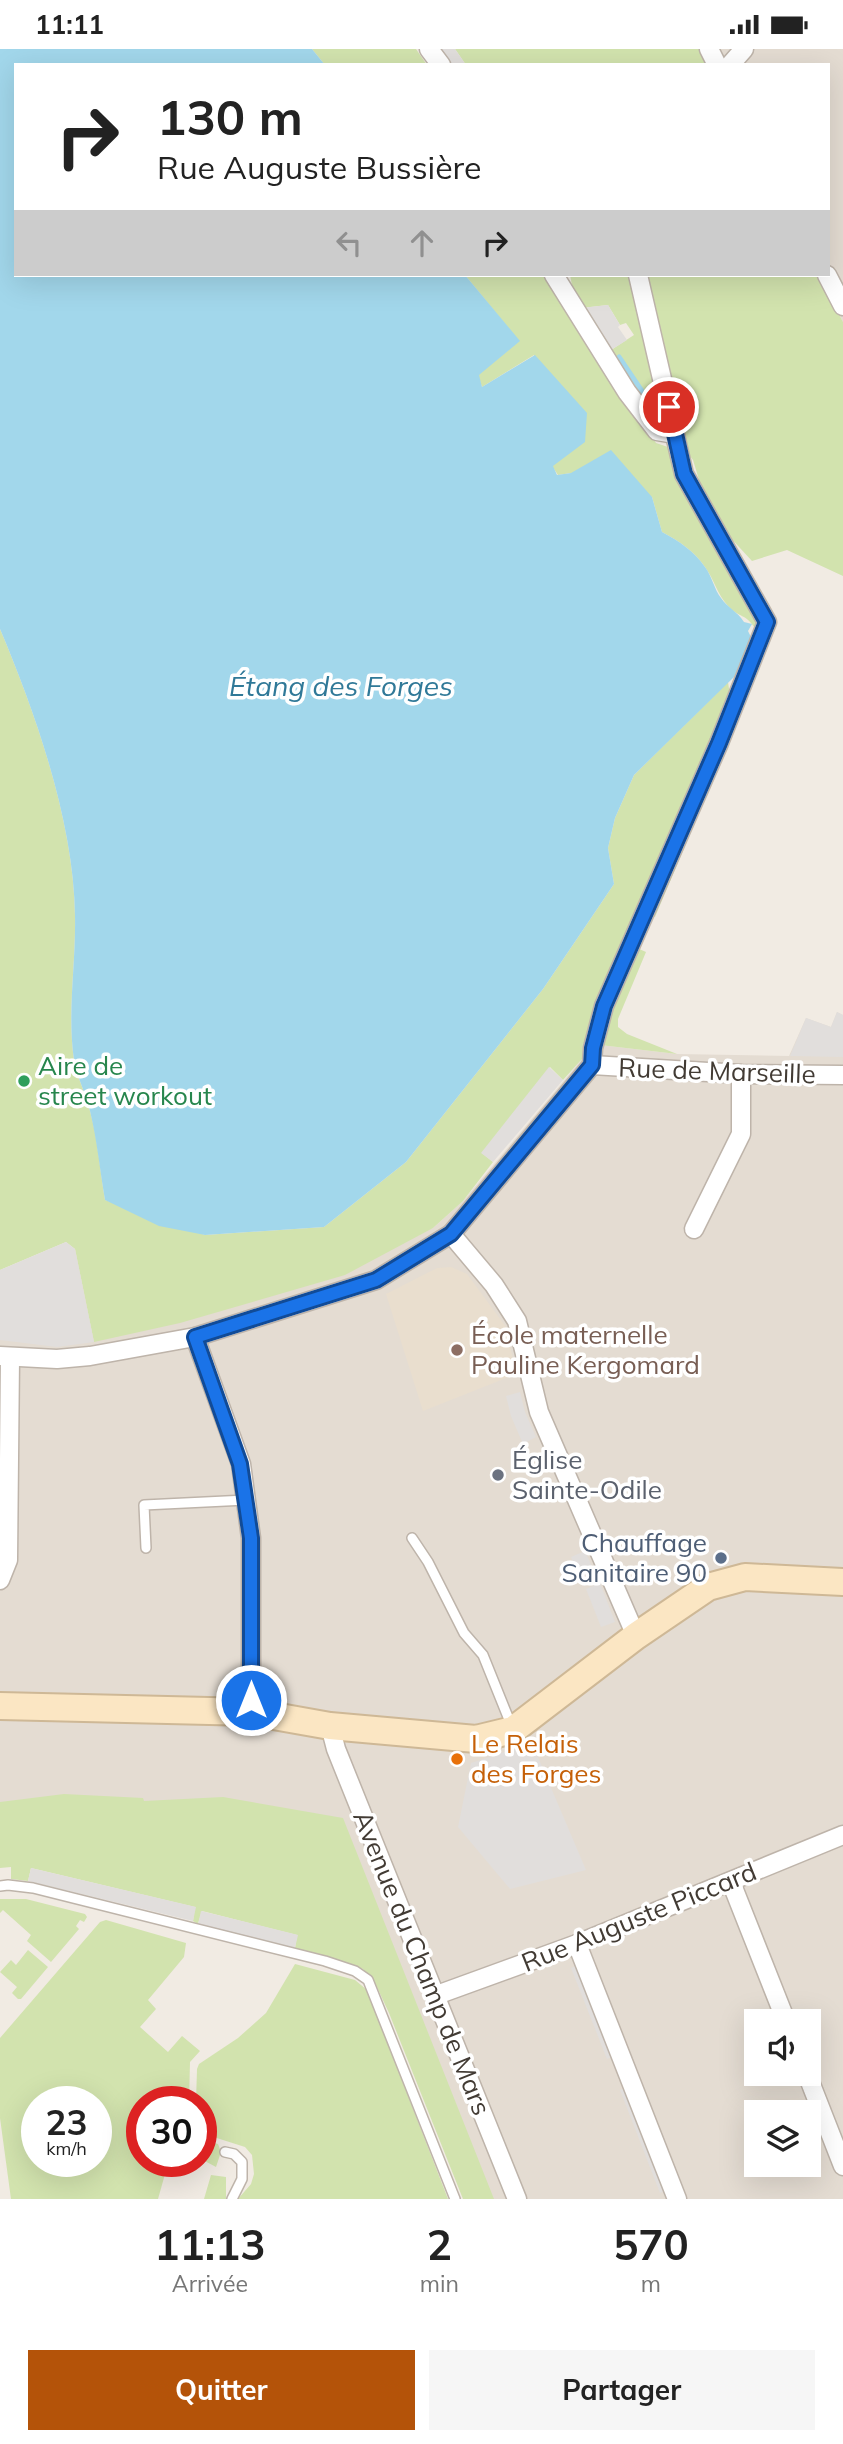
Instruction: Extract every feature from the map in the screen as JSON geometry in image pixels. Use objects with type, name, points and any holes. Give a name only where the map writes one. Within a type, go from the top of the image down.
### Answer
[{"type":"main road","points":[[0,1706],[251,1712],[330,1726],[476,1739],[513,1730],[636,1636],[708,1587],[745,1577],[843,1582]]},
{"type":"street","points":[[732,63],[744,49]]},
{"type":"street","points":[[555,277],[627,391],[657,431],[675,434]]},
{"type":"street","points":[[0,1580],[8,1560],[5,1357],[57,1359],[90,1356],[195,1337],[376,1280],[451,1234],[592,1065],[593,1048],[604,1006],[719,743],[767,622],[684,474],[638,277]]},
{"type":"street","points":[[828,277],[843,306]]},
{"type":"street","name":"Rue de Marseille","points":[[592,1065],[741,1074],[843,1075]]},
{"type":"street","points":[[694,1229],[741,1133],[741,1074]]},
{"type":"street","points":[[451,1234],[494,1285],[517,1321],[538,1412],[636,1636]]},
{"type":"street","points":[[195,1337],[240,1464],[246,1500],[251,1538],[251,1712]]},
{"type":"street","name":"Avenue du Champ de Mars","points":[[330,1726],[336,1749],[434,1997],[517,2199]]},
{"type":"street","name":"Rue Auguste Piccard","points":[[434,1997],[577,1944],[843,1835]]},
{"type":"street","points":[[731,1882],[781,2009]]},
{"type":"street","points":[[577,1944],[677,2199]]},
{"type":"street","points":[[812,2086],[843,2166]]},
{"type":"lane","points":[[146,1548],[144,1505],[246,1500]]},
{"type":"lane","points":[[412,1538],[428,1562],[464,1633],[483,1655],[513,1730]]},
{"type":"lane","points":[[0,1886],[33,1888],[355,1971],[368,1980],[455,2199]]},
{"type":"lane","points":[[225,2152],[234,2154],[242,2162],[242,2179],[232,2199]]},
{"type":"shaded area","points":[[434,49],[455,49],[465,63],[444,63]]},
{"type":"shaded area","points":[[699,49],[843,49],[843,322],[819,277],[830,277],[830,63],[707,63]]},
{"type":"shaded area","points":[[608,305],[627,340],[611,350],[581,308]]},
{"type":"shaded area","points":[[837,1012],[843,1015],[843,2199],[469,2199],[327,1842],[0,1812],[0,1270],[75,1249],[94,1341],[433,1228],[463,1201],[582,1059],[583,1043],[677,1054],[789,1056],[806,1018],[831,1027]]},
{"type":"shaded area","points":[[837,1012],[843,1015],[843,1057],[790,1056],[806,1018],[831,1027]]},
{"type":"shaded area","points":[[549,1067],[563,1080],[493,1162],[481,1153]]},
{"type":"shaded area","points":[[66,1242],[75,1249],[94,1342],[57,1347],[0,1340],[0,1270]]},
{"type":"shaded area","name":"École maternelle Pauline Kergomard","points":[[451,1267],[467,1274],[506,1327],[516,1374],[423,1411],[386,1294],[437,1268]]},
{"type":"shaded area","points":[[520,1392],[536,1437],[523,1444],[506,1396]]},
{"type":"shaded area","points":[[585,1551],[594,1571],[580,1577],[571,1557]]},
{"type":"shaded area","points":[[600,1583],[615,1622],[601,1627],[586,1589]]},
{"type":"shaded area","points":[[532,1743],[586,1870],[510,1889],[458,1827],[471,1763]]},
{"type":"shaded area","points":[[31,1868],[196,1907],[193,1921],[28,1881]]},
{"type":"shaded area","points":[[201,1911],[298,1935],[295,1948],[198,1924]]},
{"type":"shaded area","points":[[576,1966],[612,2057],[607,2059],[571,1968]]},
{"type":"shaded area","points":[[625,2088],[666,2190],[660,2193],[620,2090]]},
{"type":"green space","points":[[312,49],[416,49],[426,63],[323,63]]},
{"type":"green space","points":[[455,49],[699,49],[707,63],[465,63]]},
{"type":"green space","points":[[467,277],[545,277],[656,443],[668,447],[674,475],[760,626],[756,630],[724,601],[696,556],[662,532],[652,497],[571,473],[558,475],[552,466],[534,355],[482,387],[478,375],[519,341]]},
{"type":"green space","points":[[570,277],[819,277],[843,322],[843,576],[787,550],[752,561],[727,534],[700,483],[693,460],[646,402],[611,350],[634,335],[626,323],[620,325],[608,305],[581,308],[574,295]]},
{"type":"green space","points":[[0,629],[27,697],[51,770],[68,844],[75,916],[72,1042],[75,1066],[93,1122],[105,1200],[205,1235],[324,1227],[406,1162],[543,989],[614,884],[608,848],[615,818],[634,775],[728,682],[735,728],[655,917],[651,915],[637,948],[646,952],[618,1019],[618,1027],[627,1034],[677,1054],[583,1043],[582,1059],[563,1080],[550,1067],[482,1153],[493,1162],[463,1201],[433,1228],[345,1275],[180,1323],[94,1342],[75,1249],[66,1242],[0,1270]]},
{"type":"green space","points":[[64,1794],[143,1798],[144,1801],[223,1797],[343,1818],[494,2199],[463,2199],[389,2013],[376,1985],[363,1969],[295,1948],[297,1935],[202,1911],[198,1924],[193,1921],[195,1907],[31,1868],[28,1881],[11,1879],[11,1867],[0,1868],[0,1802]]},
{"type":"green space","points":[[0,1899],[26,1899],[85,1914],[87,1917],[84,1922],[80,1920],[76,1926],[79,1929],[51,1962],[27,1941],[31,1935],[3,1910],[0,1913]]},
{"type":"green space","points":[[106,1920],[186,1943],[184,1957],[148,2000],[156,2009],[140,2027],[168,2052],[182,2036],[200,2051],[190,2062],[189,2086],[126,2086],[126,2177],[164,2177],[158,2199],[11,2199],[0,2118],[0,2038],[100,1922]]},
{"type":"green space","points":[[28,1950],[48,1967],[21,1999],[18,1999],[12,1993],[17,1987],[0,1972],[11,1960],[16,1965]]},
{"type":"green space","points":[[295,1964],[355,1980],[367,1990],[448,2199],[238,2199],[251,2184],[254,2174],[252,2155],[245,2147],[217,2138],[217,2086],[196,2086],[197,2069],[199,2064],[238,2038],[266,2013]]},
{"type":"green space","points":[[217,2144],[221,2152],[217,2164]]},
{"type":"green space","points":[[210,2177],[226,2177],[226,2199],[204,2199]]},
{"type":"water","name":"Étang des Forges","points":[[0,49],[312,49],[323,63],[14,63],[14,277],[467,277],[520,341],[479,375],[482,387],[535,355],[587,413],[585,442],[553,466],[557,475],[571,473],[611,450],[652,497],[662,532],[696,556],[723,601],[744,622],[752,624],[748,631],[751,637],[734,677],[634,775],[615,818],[608,848],[614,884],[543,989],[406,1162],[324,1227],[205,1235],[159,1226],[105,1200],[92,1122],[75,1066],[72,1042],[75,916],[68,844],[51,769],[0,629]]},
{"type":"waterway","points":[[619,357],[656,412]]},
{"type":"place","name":"Aire de street workout","points":[[24,1081]]},
{"type":"place","name":"École maternelle Pauline Kergomard","points":[[457,1350]]},
{"type":"place","name":"Église Sainte-Odile","points":[[498,1475]]},
{"type":"place","name":"Chauffage Sanitaire 90","points":[[721,1558]]},
{"type":"place","name":"Le Relais des Forges","points":[[457,1759]]},
{"type":"route","points":[[251,1700],[251,1538],[240,1464],[195,1337],[376,1280],[451,1234],[592,1065],[593,1048],[604,1006],[719,743],[767,622],[684,474],[669,407]]}]
